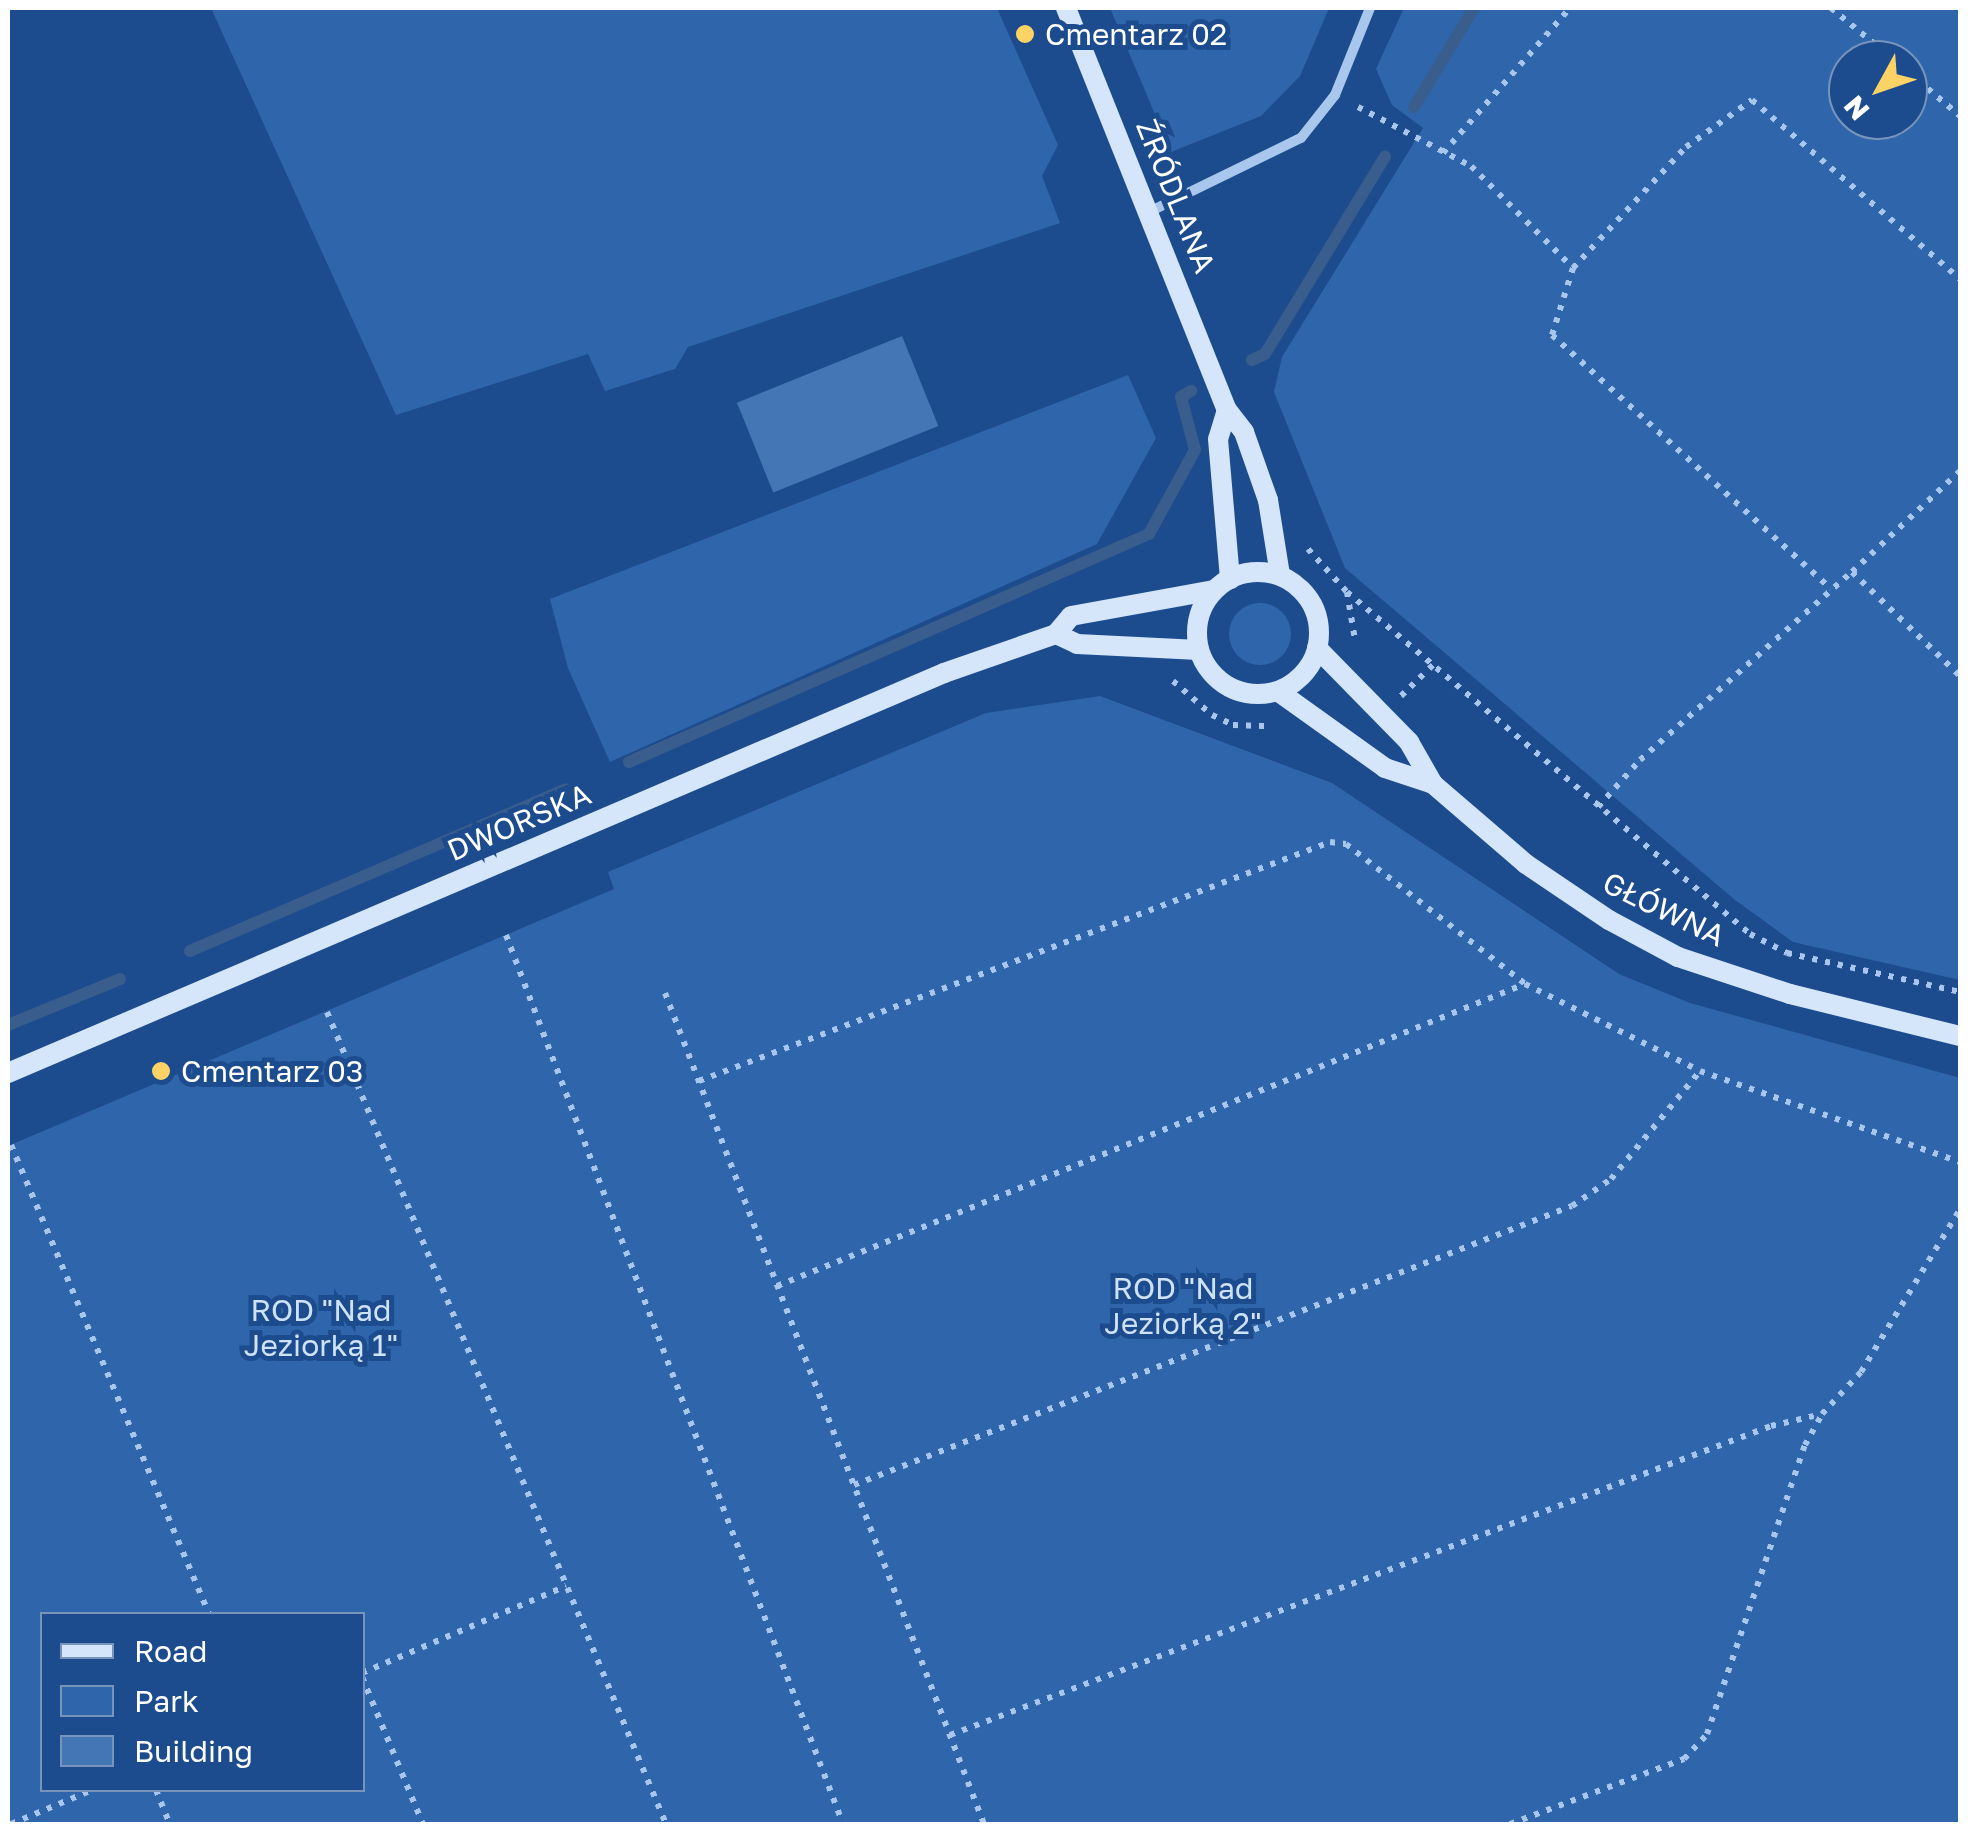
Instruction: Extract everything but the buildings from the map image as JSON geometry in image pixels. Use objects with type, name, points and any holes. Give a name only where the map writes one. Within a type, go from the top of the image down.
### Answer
[{"type":"main road","name":"ŹRÓDLANA","points":[[1066,8],[1151,211],[1227,410],[1244,432],[1268,500],[1280,575]]},
{"type":"main road","name":"ŹRÓDLANA","points":[[1222,585],[1218,439],[1227,410]]},
{"type":"main road","points":[[1256,572],[1280,575],[1307,596],[1316,614],[1317,648],[1306,672],[1279,692],[1232,688],[1215,676],[1200,650],[1201,612],[1222,585],[1256,572]]},
{"type":"main road","name":"DWORSKA","points":[[8,1073],[944,673],[1056,634],[1071,616],[1222,585]]},
{"type":"main road","points":[[1056,634],[1077,644],[1200,650]]},
{"type":"main road","name":"GŁÓWNA","points":[[1317,648],[1409,742],[1433,784],[1564,892],[1678,957],[1790,994],[1960,1036]]},
{"type":"main road","name":"GŁÓWNA","points":[[1279,692],[1384,768],[1433,784]]},
{"type":"street","points":[[1151,211],[1301,138],[1335,94],[1370,8]]},
{"type":"path","points":[[1443,153],[1570,8]]},
{"type":"path","points":[[1831,8],[1870,40]]},
{"type":"path","points":[[1928,89],[1960,116]]},
{"type":"path","points":[[1335,94],[1471,166],[1573,268]]},
{"type":"path","points":[[1831,589],[1552,335],[1573,268],[1686,147],[1752,100],[1960,279]]},
{"type":"path","points":[[1598,807],[1640,760],[1960,471]]},
{"type":"path","points":[[1852,572],[1960,676]]},
{"type":"path","points":[[1346,592],[1725,916],[1787,953],[1960,992]]},
{"type":"path","points":[[1389,688],[1399,698],[1433,665]]},
{"type":"path","points":[[1164,677],[1212,715],[1233,724],[1275,726]]},
{"type":"path","points":[[699,1080],[1330,842],[1346,844],[1525,984],[1700,1071],[1960,1162]]},
{"type":"path","points":[[506,935],[842,1824]]},
{"type":"path","points":[[778,1286],[1525,984]]},
{"type":"path","points":[[665,993],[984,1824]]},
{"type":"path","points":[[326,1012],[666,1824]]},
{"type":"path","points":[[854,1485],[1572,1206],[1610,1179],[1700,1071]]},
{"type":"path","points":[[11,1145],[207,1612]]},
{"type":"path","points":[[1510,1824],[1684,1759],[1707,1734],[1805,1445],[1822,1414],[1861,1372],[1960,1209]]},
{"type":"path","points":[[950,1735],[1771,1426],[1822,1414]]},
{"type":"path","points":[[365,1674],[566,1586]]},
{"type":"path","points":[[365,1682],[423,1824]]},
{"type":"path","points":[[11,1824],[87,1792]]},
{"type":"path","points":[[157,1792],[170,1824]]},
{"type":"green space","points":[[211,8],[997,8],[1058,145],[1042,176],[1060,223],[688,347],[675,369],[605,391],[588,354],[396,415]]},
{"type":"green space","points":[[1110,8],[1329,8],[1300,76],[1261,116],[1171,152]]},
{"type":"green space","points":[[1404,8],[1960,8],[1960,980],[1793,942],[1735,900],[1345,568],[1274,392],[1282,357],[1423,128],[1392,105],[1376,69]]},
{"type":"green space","points":[[1128,375],[1156,438],[1097,544],[610,762],[568,668],[550,599]]},
{"type":"green space","points":[[1260,603],[1282,612],[1291,634],[1282,656],[1260,665],[1238,656],[1229,634],[1238,612]]},
{"type":"green space","name":"ROD \"Nad Jeziorką 2\"","points":[[1100,696],[1332,783],[1619,974],[1690,1003],[1960,1078],[1960,1824],[8,1824],[8,1146],[614,889],[608,872],[986,713]]},
{"type":"waterway","points":[[1414,107],[1474,8]]},
{"type":"waterway","points":[[1252,360],[1265,354],[1385,157]]},
{"type":"waterway","points":[[629,762],[1149,534],[1195,450],[1181,397],[1191,391]]},
{"type":"waterway","points":[[190,951],[566,789]]},
{"type":"waterway","points":[[8,1025],[120,979]]},
{"type":"place","name":"Cmentarz 02","points":[[1025,34]]},
{"type":"place","name":"Cmentarz 03","points":[[161,1071]]},
{"type":"park label","name":"ROD \"Nad Jeziorką 1\"","points":[[321,1327]]}]
